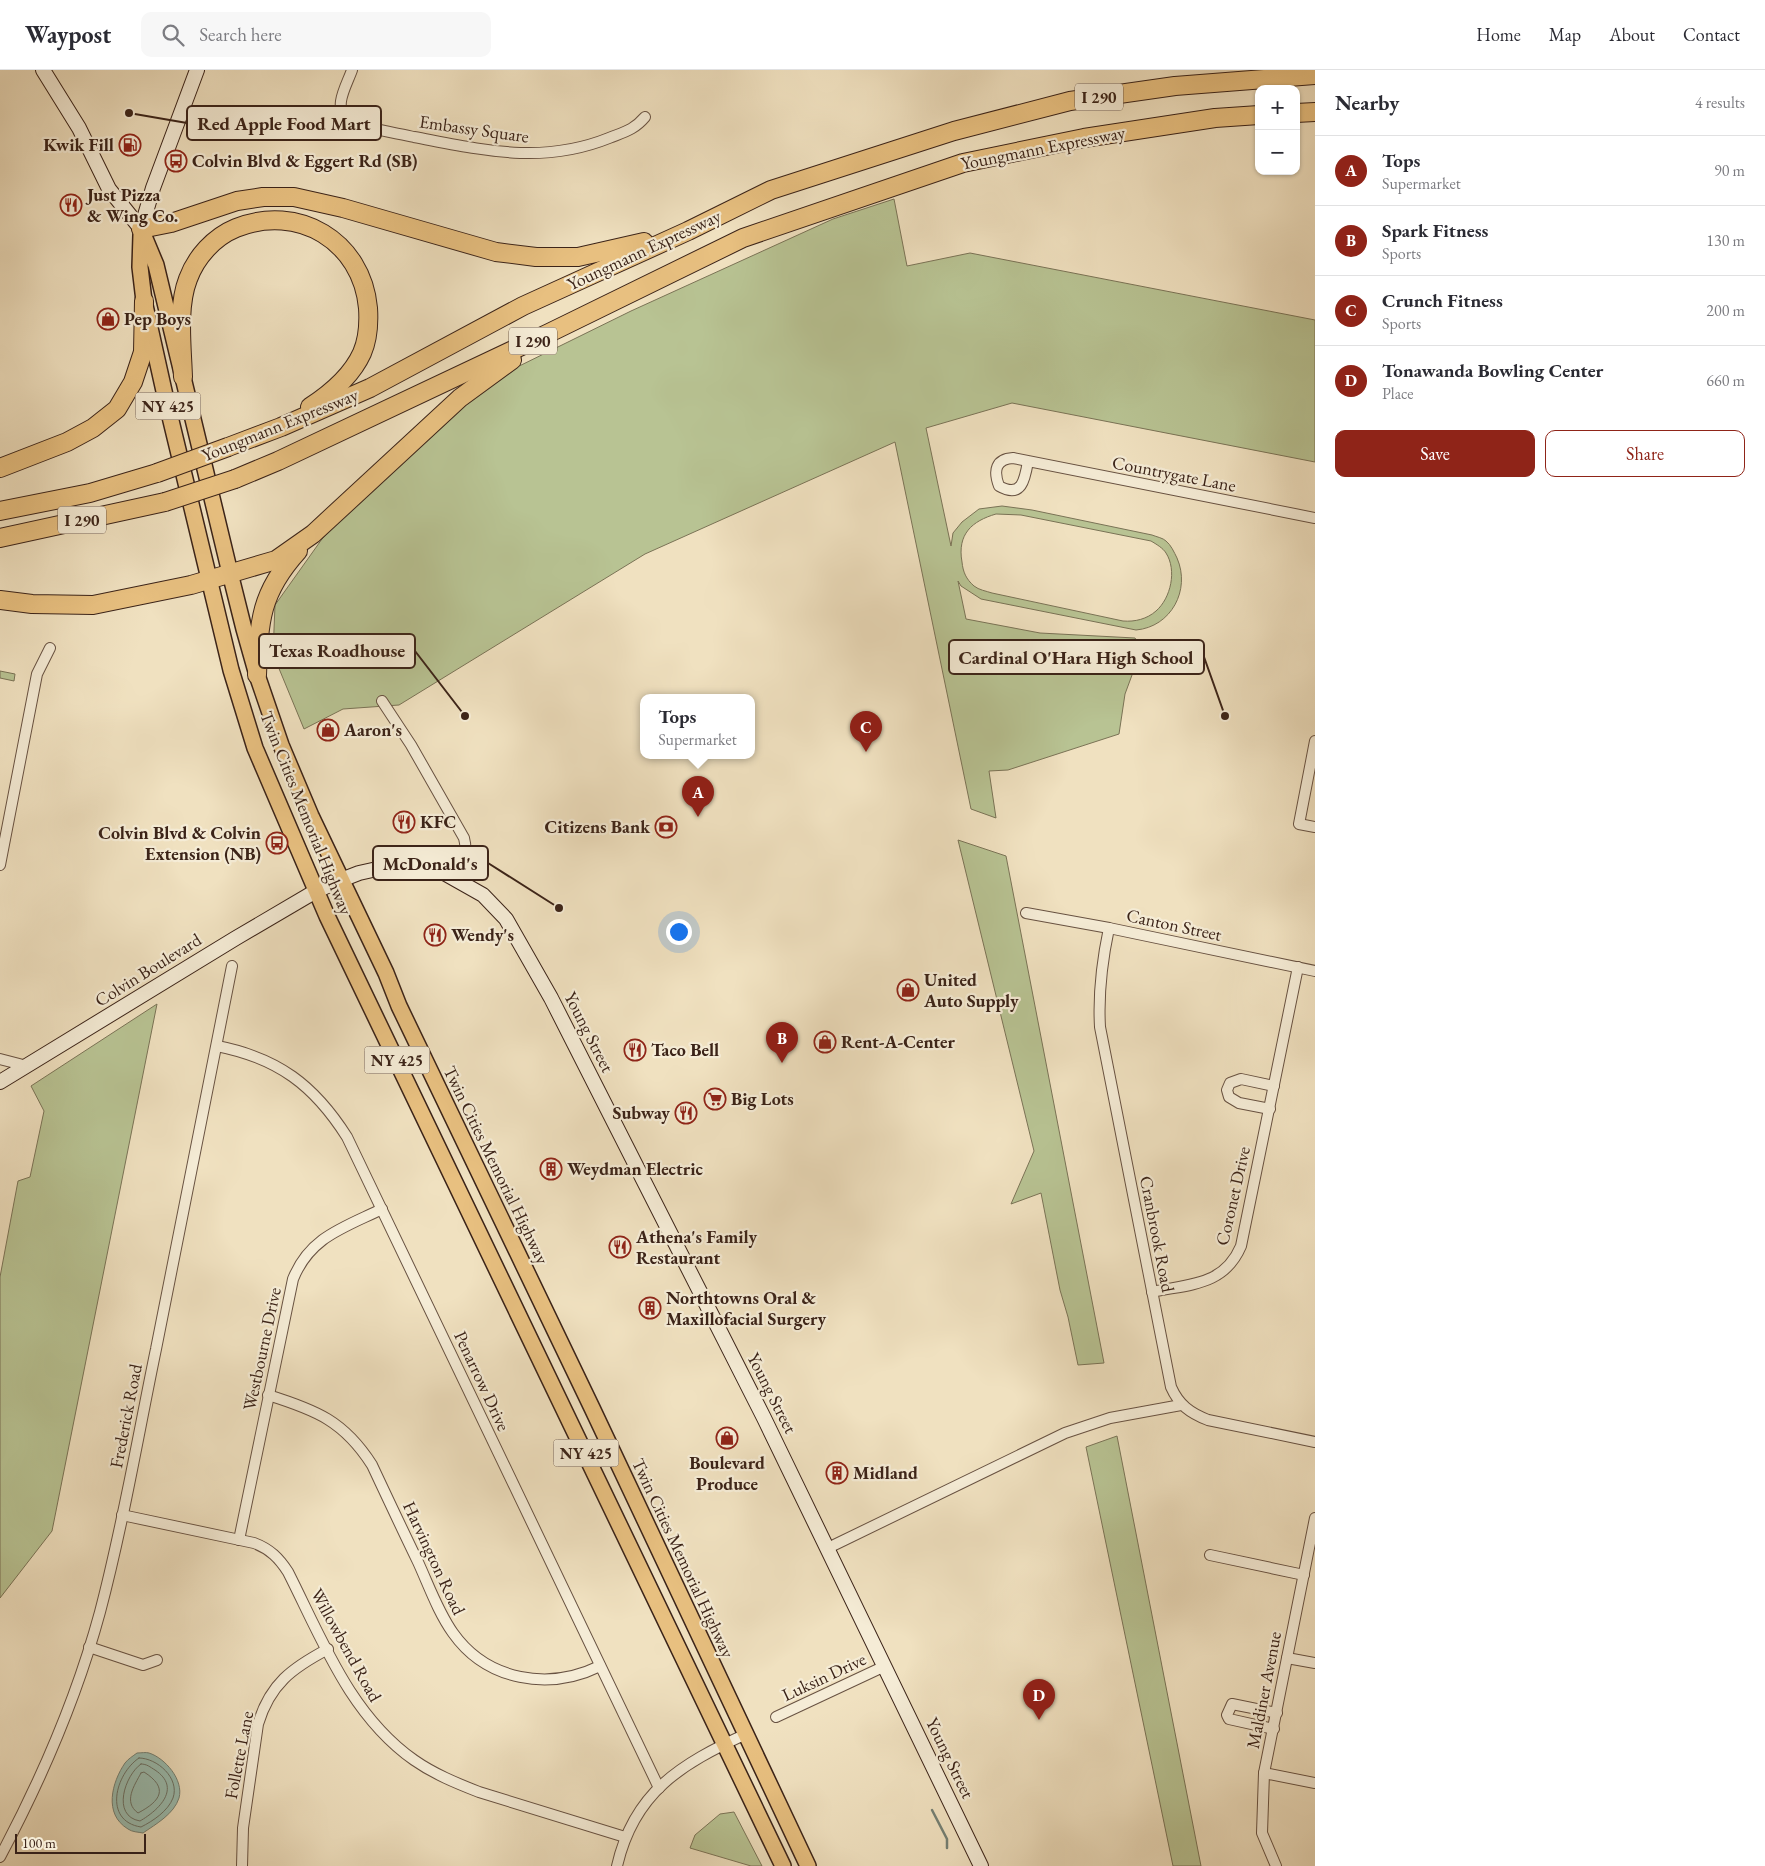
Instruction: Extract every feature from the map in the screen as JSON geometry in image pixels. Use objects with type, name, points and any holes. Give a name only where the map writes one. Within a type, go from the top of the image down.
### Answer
[{"type":"highway","name":"Youngmann Expressway","points":[[0,511],[90,493],[157,473],[281,427],[370,388],[523,306],[688,231],[771,190],[826,174],[954,131],[1070,101],[1175,86],[1315,76]]},
{"type":"highway","points":[[1300,113],[1315,112]]},
{"type":"highway","name":"Youngmann Expressway","points":[[0,538],[165,502],[235,479],[278,461],[549,333],[743,238],[833,206],[963,163],[1084,138],[1215,118],[1255,115]]},
{"type":"highway","points":[[140,229],[171,223],[237,201],[263,197],[294,197],[343,208],[496,252],[536,257],[578,256],[617,249],[688,231]]},
{"type":"highway","points":[[182,377],[181,317],[186,285],[194,264],[204,250],[230,230],[261,220],[298,223],[312,228],[336,243],[359,272],[367,300],[366,340],[355,365],[346,377],[315,404],[281,427]]},
{"type":"highway","points":[[0,468],[67,442],[93,428],[117,409],[133,382],[144,352],[144,300]]},
{"type":"highway","points":[[257,675],[261,615],[268,597],[280,573],[313,534],[460,398],[549,333]]},
{"type":"highway","points":[[0,600],[32,604],[93,606],[209,580],[276,560],[313,534]]},
{"type":"main road","name":"Twin Cities Memorial Highway","points":[[140,229],[140,267],[144,300],[231,670],[255,748],[316,891],[783,1866]]},
{"type":"main road","name":"Twin Cities Memorial Highway","points":[[140,229],[156,265],[244,630],[281,745],[311,816],[386,973],[399,1006],[808,1866]]},
{"type":"street","points":[[43,70],[79,128],[109,189],[140,229]]},
{"type":"street","points":[[140,229],[153,188],[197,70]]},
{"type":"street","name":"Embassy Square","points":[[352,70],[340,107],[340,112],[347,120],[408,135],[456,144],[521,153],[554,153],[591,146],[638,126],[645,117]]},
{"type":"street","name":"Countrygate Lane","points":[[1028,461],[1315,518]]},
{"type":"street","points":[[0,865],[37,674],[50,648]]},
{"type":"street","points":[[382,701],[412,745],[464,838],[466,855],[458,879]]},
{"type":"street","points":[[1315,741],[1299,824],[1315,827]]},
{"type":"street","name":"Young Street","points":[[316,891],[359,873],[386,867],[428,868],[458,879],[483,895],[506,920],[551,998],[764,1418],[981,1866]]},
{"type":"street","name":"Colvin Boulevard","points":[[0,1082],[230,941],[316,891]]},
{"type":"street","name":"Canton Street","points":[[1026,912],[1315,971]]},
{"type":"street","name":"Cranbrook Road","points":[[1109,928],[1101,962],[1099,984],[1100,1026],[1171,1387],[1181,1404]]},
{"type":"street","name":"Frederick Road","points":[[0,1857],[31,1796],[59,1731],[89,1647],[101,1606],[122,1515],[232,966]]},
{"type":"street","name":"Coronet Drive","points":[[1152,1292],[1208,1280],[1223,1272],[1237,1256],[1241,1246],[1270,1109],[1298,967]]},
{"type":"street","name":"Penarrow Drive","points":[[217,1046],[264,1059],[284,1069],[308,1088],[327,1108],[347,1138],[659,1788]]},
{"type":"street","points":[[0,1059],[27,1066]]},
{"type":"street","points":[[1270,1109],[1239,1103],[1229,1097],[1227,1090],[1230,1083],[1240,1079],[1274,1086]]},
{"type":"street","name":"Westbourne Drive","points":[[239,1540],[293,1279],[298,1267],[312,1248],[322,1239],[382,1209]]},
{"type":"street","name":"Harvington Road","points":[[268,1395],[318,1412],[356,1442],[372,1465],[446,1622],[464,1646],[476,1657],[499,1671],[513,1676],[544,1681],[575,1677],[600,1666]]},
{"type":"street","points":[[828,1548],[1065,1433],[1110,1418],[1181,1404],[1196,1415],[1208,1420],[1315,1442]]},
{"type":"street","name":"Willowbend Road","points":[[122,1515],[239,1540],[265,1548],[282,1562],[344,1682],[367,1716],[395,1745],[421,1764],[456,1783],[479,1792],[625,1837]]},
{"type":"street","name":"Maldiner Avenue","points":[[1276,1866],[1262,1833],[1264,1773],[1304,1575],[1312,1547],[1315,1518]]},
{"type":"street","points":[[1210,1556],[1304,1575]]},
{"type":"street","points":[[89,1647],[143,1665],[158,1660]]},
{"type":"street","name":"Follette Lane","points":[[242,1866],[243,1828],[258,1724],[262,1711],[283,1678],[298,1665],[328,1650]]},
{"type":"street","points":[[1287,1658],[1315,1663]]},
{"type":"street","name":"Luksin Drive","points":[[776,1717],[885,1666]]},
{"type":"street","points":[[1274,1729],[1235,1721],[1229,1719],[1227,1715],[1232,1704],[1277,1713]]},
{"type":"street","points":[[617,1866],[625,1837],[648,1799],[674,1773],[692,1761],[746,1734]]},
{"type":"street","points":[[1264,1773],[1315,1783]]},
{"type":"green space","points":[[894,199],[907,266],[970,253],[1315,320],[1315,462],[1012,403],[926,428],[951,546],[953,533],[962,522],[979,509],[1002,506],[1032,510],[1152,535],[1162,538],[1171,547],[1181,570],[1179,594],[1175,605],[1159,622],[1136,630],[981,599],[961,586],[958,581],[966,619],[1040,633],[1135,638],[1142,648],[1125,694],[1119,734],[1008,770],[989,771],[996,818],[971,809],[895,442],[645,554],[399,705],[343,709],[304,729],[273,654],[275,605],[330,530],[444,422],[503,374],[631,311],[833,219]],"holes":[[[996,514],[1021,515],[1151,541],[1163,549],[1171,567],[1171,584],[1165,599],[1156,611],[1149,616],[1132,621],[1123,621],[992,593],[976,587],[967,578],[963,569],[961,552],[964,536],[973,525],[987,517]]]},
{"type":"green space","points":[[0,671],[15,674],[14,681],[0,678]]},
{"type":"green space","points":[[958,840],[1006,856],[1104,1363],[1078,1365],[1060,1290],[1041,1193],[1011,1204],[1034,1151]]},
{"type":"green space","points":[[157,1004],[52,1531],[0,1598],[0,1277],[18,1181],[30,1177],[44,1111],[31,1086]]},
{"type":"green space","points":[[1117,1436],[1201,1866],[1173,1866],[1086,1447]]},
{"type":"green space","points":[[734,1812],[762,1866],[751,1866],[690,1848],[695,1835],[720,1814]]},
{"type":"water","points":[[137,1753],[149,1753],[167,1765],[176,1777],[180,1791],[177,1804],[173,1809],[143,1833],[130,1830],[120,1823],[115,1815],[112,1797],[120,1771],[125,1763]]},
{"type":"waterway","points":[[932,1810],[947,1839],[947,1848]]},
{"type":"place","name":"Red Apple Food Mart","points":[[129,113]]},
{"type":"place","name":"Kwik Fill","points":[[130,145]]},
{"type":"place","name":"Colvin Blvd & Eggert Rd (SB)","points":[[176,161]]},
{"type":"place","name":"Just Pizza & Wing Co.","points":[[71,205]]},
{"type":"place","name":"Pep Boys","points":[[108,319]]},
{"type":"place","name":"Texas Roadhouse","points":[[465,716]]},
{"type":"place","name":"Cardinal O'Hara High School","points":[[1225,716]]},
{"type":"place","name":"Aaron's","points":[[328,730]]},
{"type":"place","name":"Crunch Fitness","points":[[866,752]]},
{"type":"place","name":"Tops","points":[[698,817]]},
{"type":"place","name":"KFC","points":[[404,822]]},
{"type":"place","name":"Citizens Bank","points":[[666,827]]},
{"type":"place","name":"Colvin Blvd & Colvin Extension (NB)","points":[[277,843]]},
{"type":"place","name":"McDonald's","points":[[559,908]]},
{"type":"place","name":"Wendy's","points":[[435,935]]},
{"type":"place","name":"United Auto Supply","points":[[908,990]]},
{"type":"place","name":"Rent-A-Center","points":[[825,1042]]},
{"type":"place","name":"Taco Bell","points":[[635,1050]]},
{"type":"place","name":"Spark Fitness","points":[[782,1063]]},
{"type":"place","name":"Big Lots","points":[[715,1099]]},
{"type":"place","name":"Subway","points":[[686,1113]]},
{"type":"place","name":"Weydman Electric","points":[[551,1169]]},
{"type":"place","name":"Athena's Family Restaurant","points":[[620,1247]]},
{"type":"place","name":"Northtowns Oral & Maxillofacial Surgery","points":[[650,1308]]},
{"type":"place","name":"Boulevard Produce","points":[[727,1438]]},
{"type":"place","name":"Midland","points":[[837,1473]]},
{"type":"place","name":"Tonawanda Bowling Center","points":[[1039,1720]]}]
